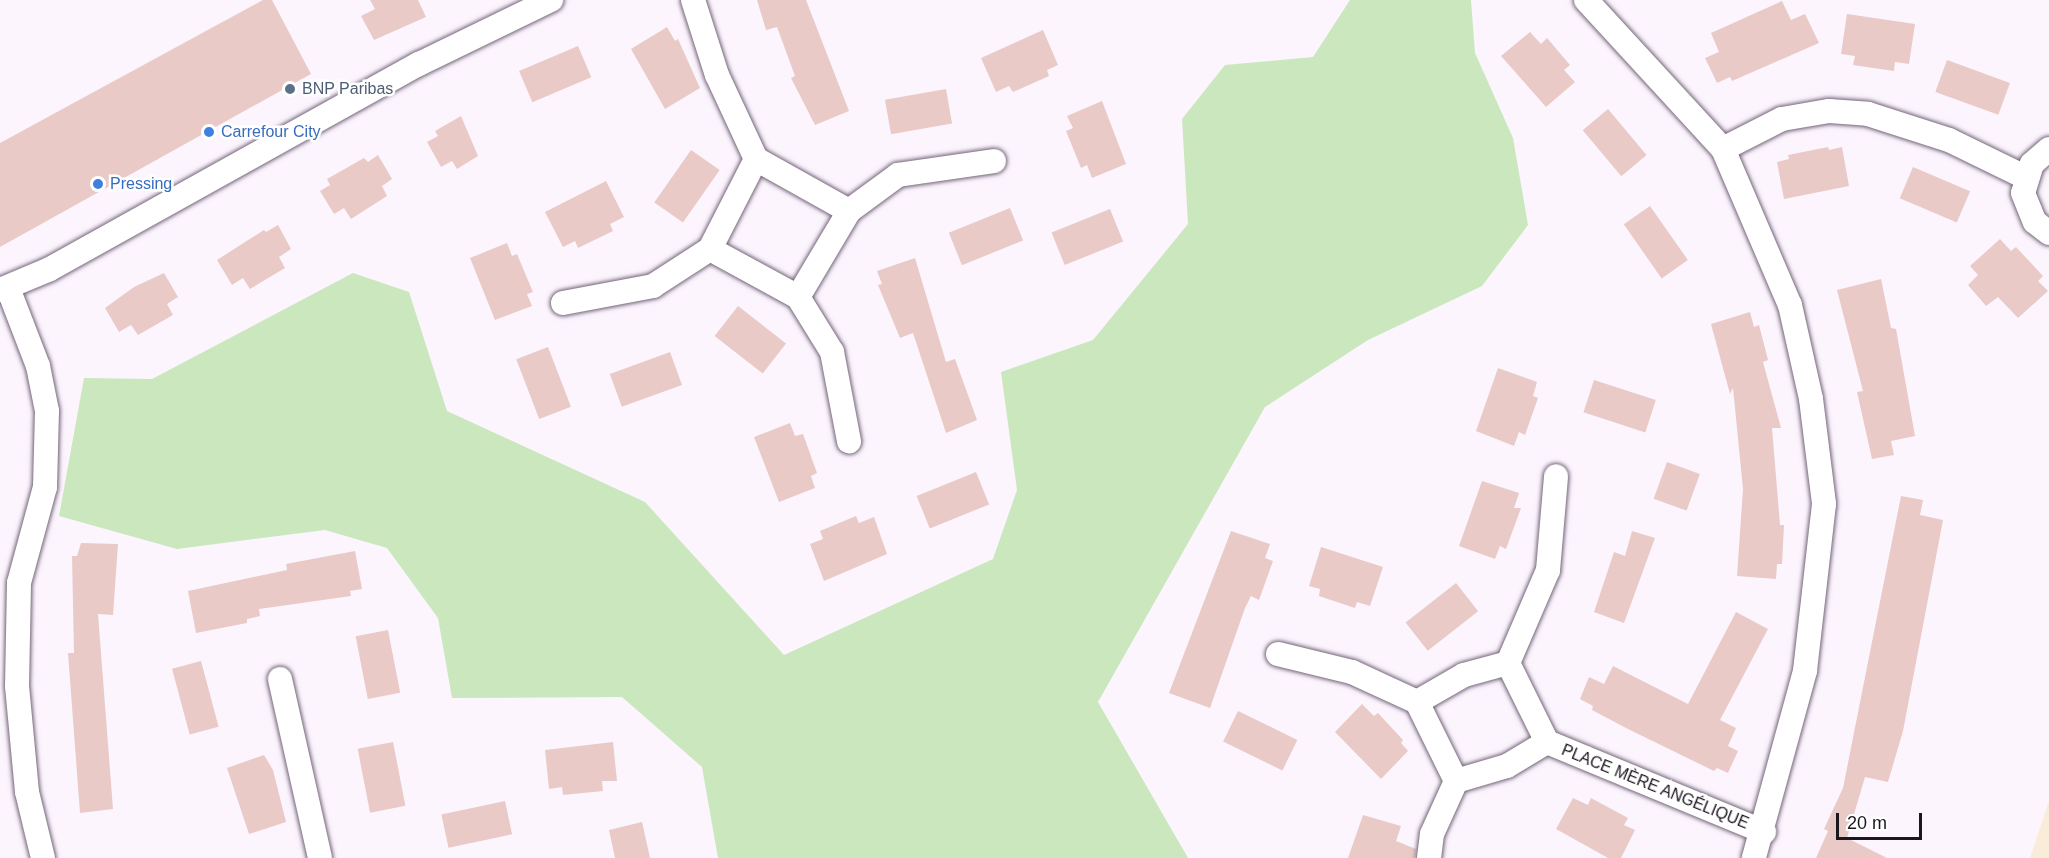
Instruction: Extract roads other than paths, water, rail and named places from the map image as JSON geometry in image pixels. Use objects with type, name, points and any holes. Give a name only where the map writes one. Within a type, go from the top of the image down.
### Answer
[{"type":"street","points":[[43,858],[27,792],[9,590],[45,488],[47,411],[38,366],[4,289],[50,269],[419,64],[551,0]]},
{"type":"street","points":[[693,0],[717,75],[756,159],[849,211]]},
{"type":"street","points":[[1587,0],[1723,149],[1790,305],[1811,399],[1824,504],[1805,671],[1764,832],[1754,858]]},
{"type":"street","points":[[1723,149],[1782,119],[1829,111],[1868,114],[1948,141],[2025,177]]},
{"type":"street","points":[[2049,150],[2032,164],[2025,177],[2027,208],[2035,222],[2049,232]]},
{"type":"street","points":[[563,303],[653,286],[710,249],[756,159]]},
{"type":"street","points":[[798,297],[849,211],[897,175],[994,161]]},
{"type":"street","points":[[710,249],[798,297],[832,352],[849,441]]},
{"type":"street","points":[[1417,702],[1464,675],[1508,663],[1548,570],[1556,476]]},
{"type":"street","points":[[1278,654],[1352,672],[1417,702],[1456,782],[1432,834],[1428,858]]},
{"type":"street","name":"PLACE MÈRE ANGÉLIQUE","points":[[1508,663],[1546,742],[1764,832]]},
{"type":"street","points":[[280,680],[322,857]]},
{"type":"street","name":"PLACE MÈRE ANGÉLIQUE","points":[[1456,782],[1506,766],[1546,742]]},
{"type":"place","name":"BNP Paribas","points":[[290,89]]},
{"type":"place","name":"Carrefour City","points":[[209,132]]},
{"type":"place","name":"Pressing","points":[[98,184]]}]
